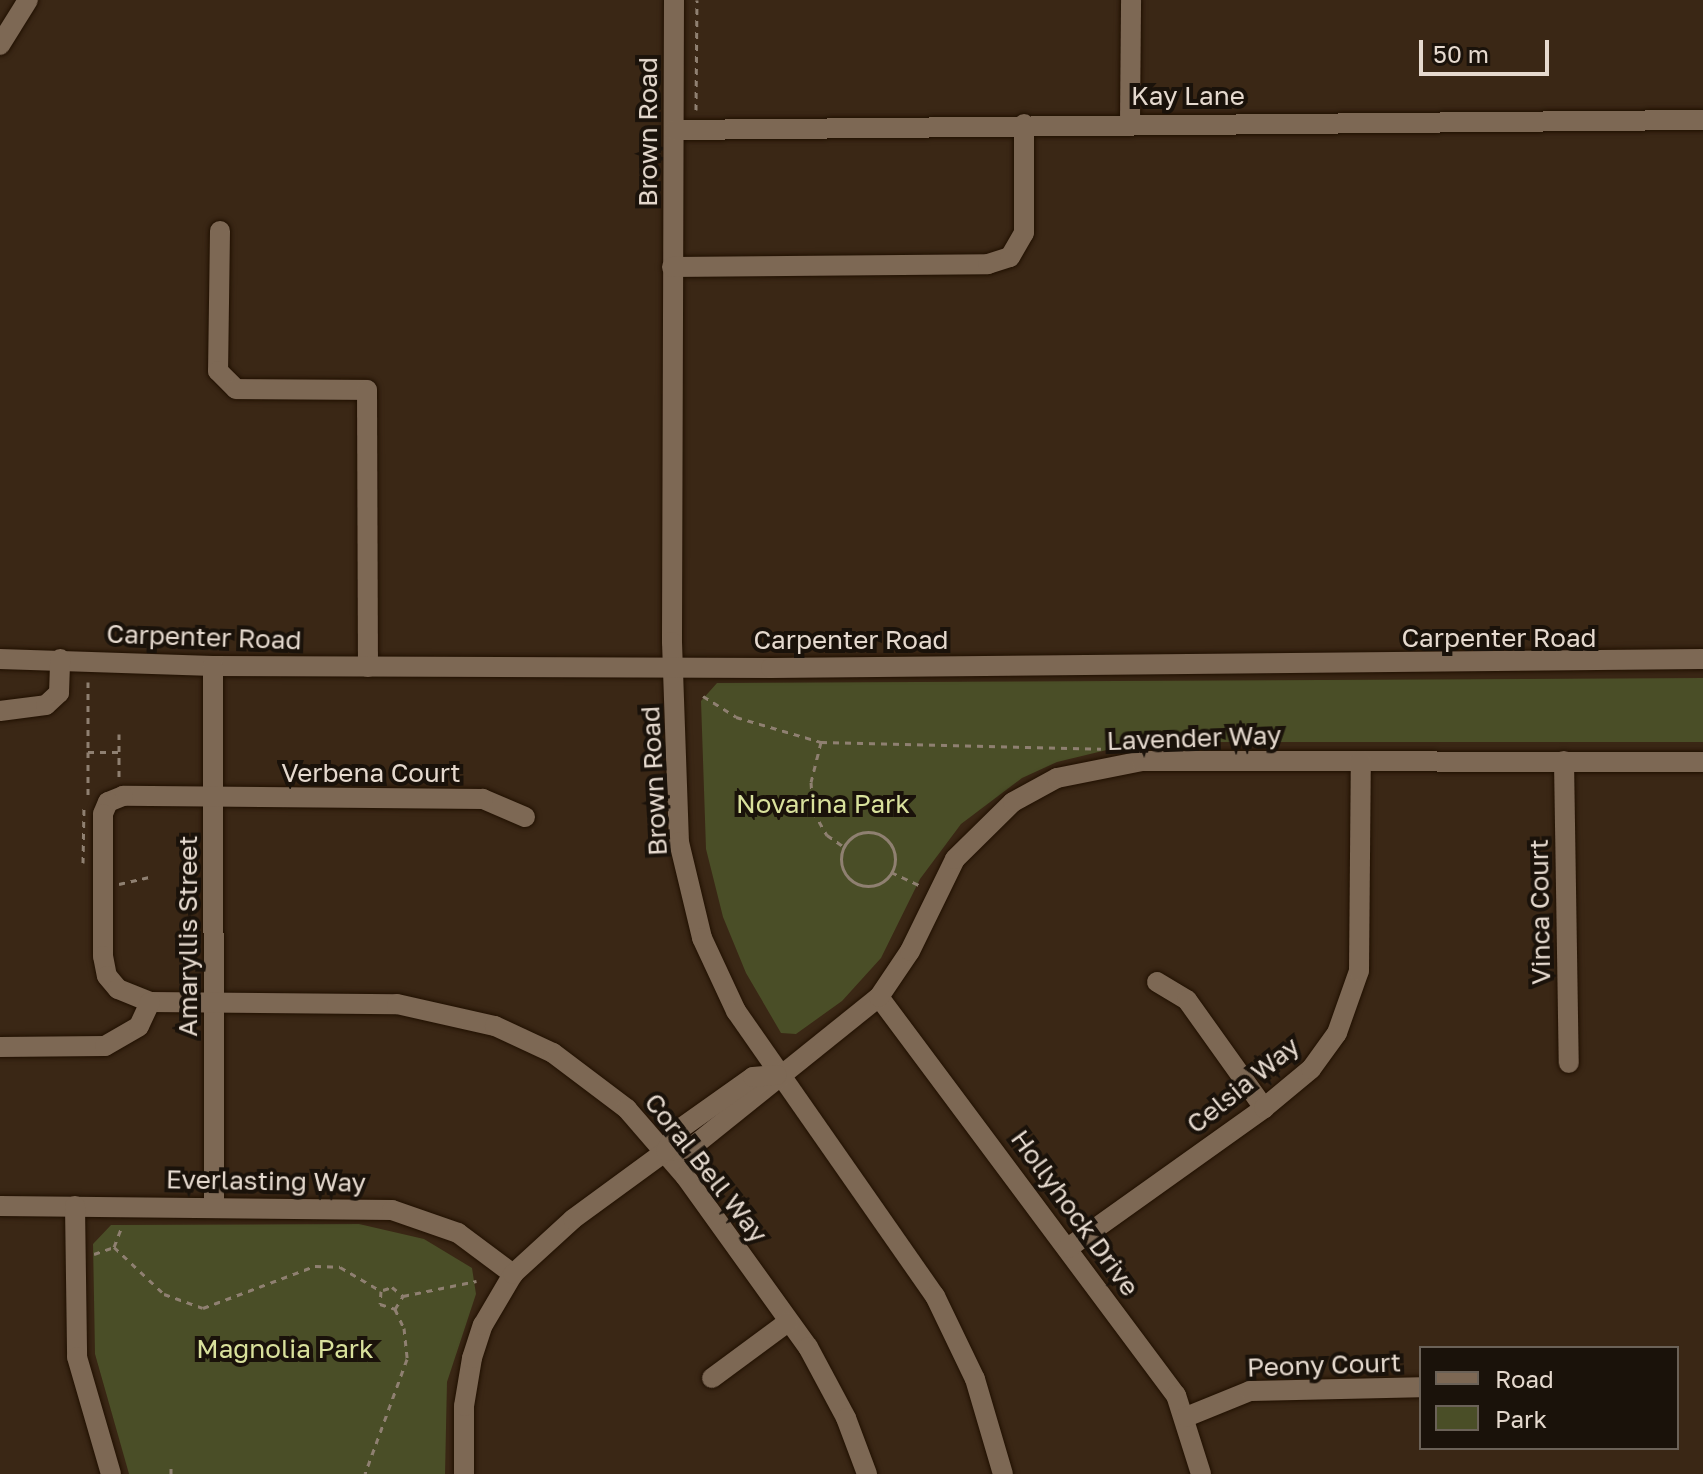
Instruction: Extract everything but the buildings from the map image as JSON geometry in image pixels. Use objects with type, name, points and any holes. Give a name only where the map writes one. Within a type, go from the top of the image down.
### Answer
[{"type":"street","points":[[0,45],[28,0]]},
{"type":"street","name":"Brown Road","points":[[674,0],[673,666],[679,842],[702,938],[736,1011],[777,1075],[935,1296],[975,1379],[1003,1474]]},
{"type":"street","points":[[1130,122],[1131,0]]},
{"type":"street","name":"Kay Lane","points":[[674,130],[1130,122],[1703,120]]},
{"type":"street","points":[[672,267],[988,264],[1010,257],[1024,233],[1024,124]]},
{"type":"street","points":[[220,231],[218,371],[236,389],[367,390],[368,667]]},
{"type":"street","name":"Carpenter Road","points":[[0,659],[368,667],[1565,664],[1703,659]]},
{"type":"street","points":[[0,711],[46,705],[59,693],[60,659]]},
{"type":"street","name":"Amaryllis Street","points":[[213,666],[214,1206]]},
{"type":"street","name":"Lavender Way","points":[[464,1474],[464,1406],[472,1358],[483,1325],[513,1274],[573,1219],[666,1151],[691,1148],[765,1094],[777,1075],[879,997],[910,951],[955,859],[1013,802],[1057,778],[1131,761],[1703,762]]},
{"type":"street","name":"Celsia Way","points":[[1068,1248],[1264,1108],[1311,1069],[1350,1008],[1361,937],[1361,761]]},
{"type":"street","name":"Vinca Court","points":[[1564,761],[1569,1063]]},
{"type":"street","name":"Verbena Court","points":[[150,1002],[118,989],[105,966],[103,814],[108,802],[123,796],[483,799],[525,817]]},
{"type":"street","points":[[1157,982],[1187,1000],[1264,1108]]},
{"type":"street","name":"Hollyhock Drive","points":[[879,997],[1068,1248],[1186,1417],[1201,1474]]},
{"type":"street","points":[[0,1047],[105,1046],[139,1026],[150,1002]]},
{"type":"street","name":"Coral Bell Way","points":[[150,1002],[397,1004],[495,1026],[553,1053],[599,1083],[666,1151],[788,1322],[846,1418],[867,1474]]},
{"type":"street","name":"Everlasting Way","points":[[0,1206],[392,1210],[458,1233],[513,1274]]},
{"type":"street","points":[[75,1206],[77,1357],[111,1474]]},
{"type":"street","points":[[712,1378],[788,1322]]},
{"type":"street","name":"Peony Court","points":[[1186,1417],[1250,1391],[1419,1387]]},
{"type":"path","points":[[696,130],[697,0]]},
{"type":"path","points":[[88,682],[88,797]]},
{"type":"path","points":[[703,696],[736,717],[821,742],[1112,750]]},
{"type":"path","points":[[119,734],[119,783]]},
{"type":"path","points":[[821,742],[811,782],[813,811],[827,835],[844,847]]},
{"type":"path","points":[[88,752],[119,752]]},
{"type":"path","points":[[859,833],[885,837],[895,853],[891,872],[871,887],[852,882],[842,865],[844,847],[859,833]]},
{"type":"path","points":[[891,872],[919,885]]},
{"type":"path","points":[[116,884],[149,877]]},
{"type":"path","points":[[114,1247],[122,1222]]},
{"type":"path","points":[[91,1254],[114,1247]]},
{"type":"path","points":[[114,1247],[164,1294],[203,1308],[315,1266],[340,1267],[381,1291]]},
{"type":"path","points":[[395,1309],[403,1296],[476,1281]]},
{"type":"path","points":[[381,1291],[392,1287],[403,1296]]},
{"type":"path","points":[[381,1291],[380,1304],[395,1309]]},
{"type":"path","points":[[365,1474],[377,1431],[405,1375],[407,1342],[395,1309]]},
{"type":"green space","name":"Novarina Park","points":[[1703,678],[1703,742],[1140,742],[1057,762],[1022,778],[961,824],[920,879],[881,958],[842,1001],[796,1034],[781,1033],[746,973],[723,917],[706,849],[701,701],[717,683]]},
{"type":"green space","name":"Magnolia Park","points":[[359,1224],[424,1239],[472,1268],[476,1294],[447,1382],[445,1474],[129,1474],[95,1354],[93,1244],[111,1225]]}]
